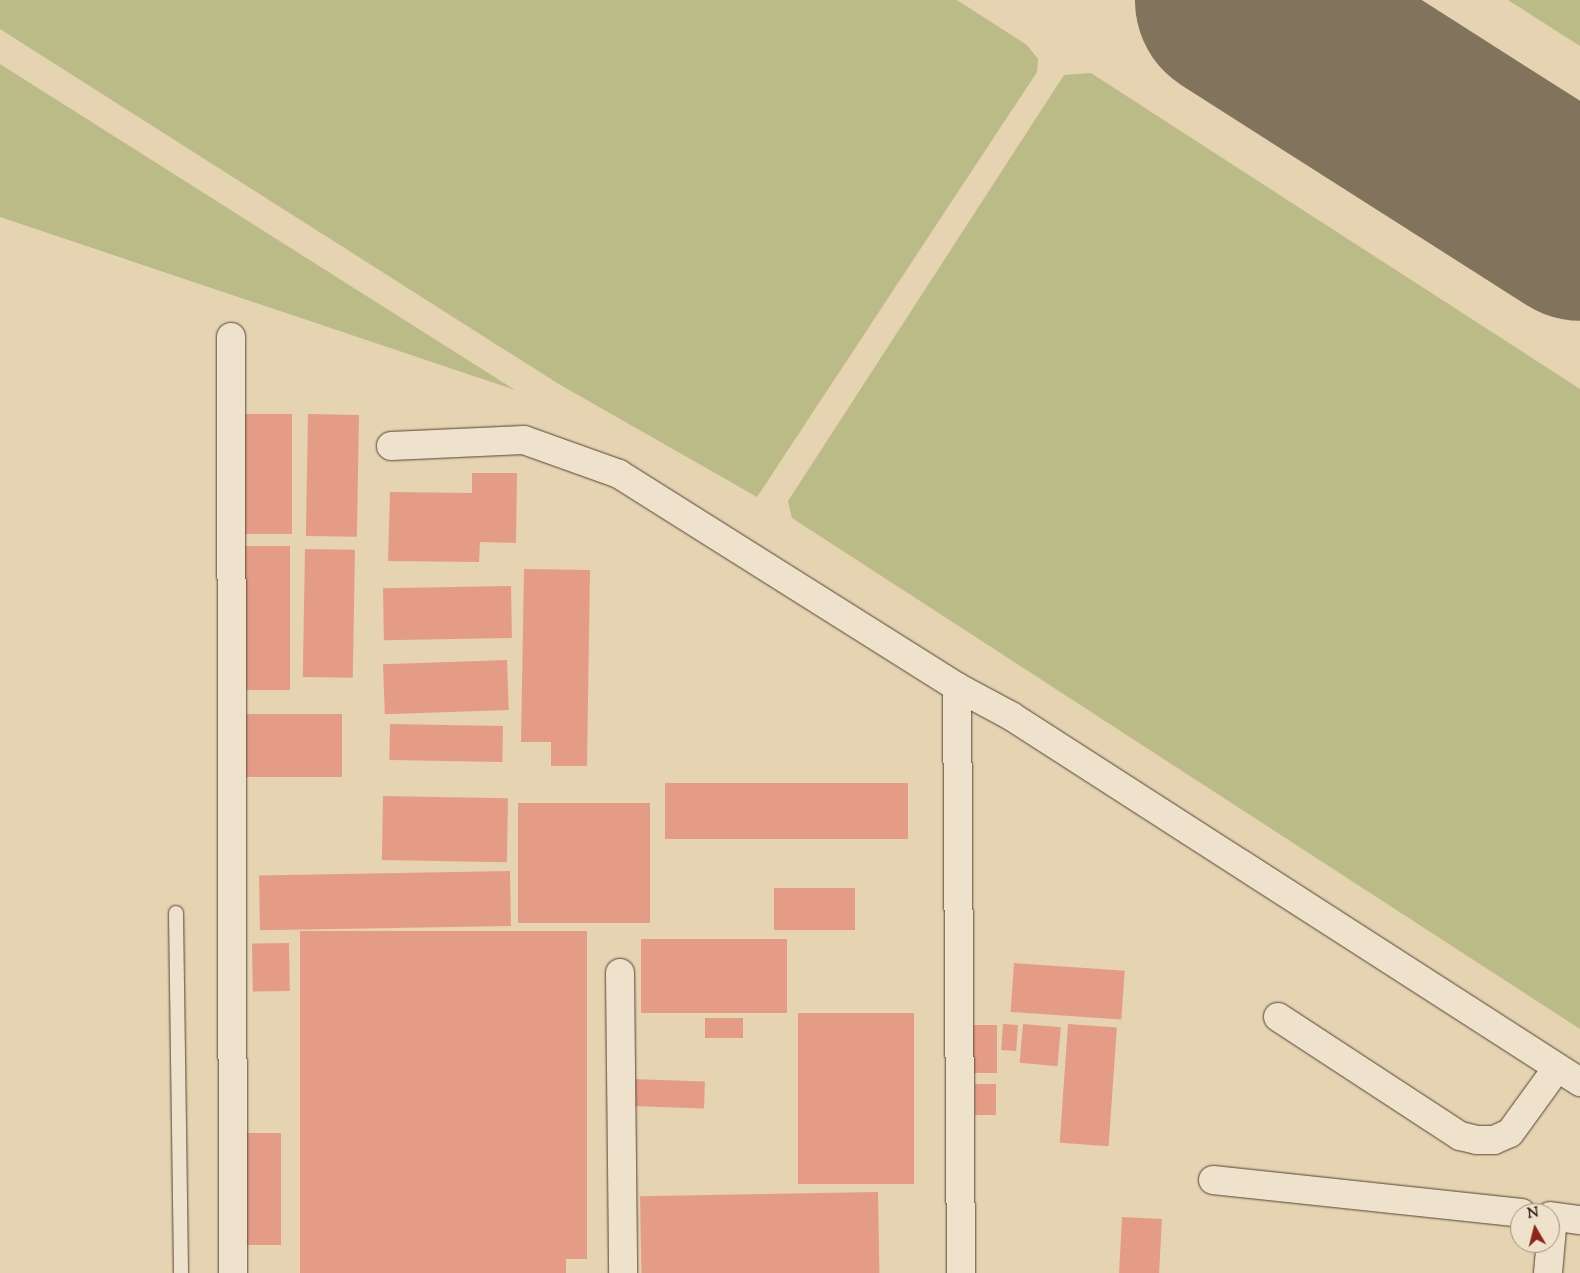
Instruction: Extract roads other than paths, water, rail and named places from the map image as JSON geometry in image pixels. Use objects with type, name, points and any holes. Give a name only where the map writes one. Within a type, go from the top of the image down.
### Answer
[{"type":"street","points":[[231,336],[233,1273]]},
{"type":"street","points":[[391,446],[524,440],[619,474],[957,687],[1012,716],[1580,1082]]},
{"type":"street","points":[[957,687],[961,1273]]},
{"type":"street","points":[[620,973],[623,1273]]},
{"type":"street","points":[[1278,1016],[1460,1136],[1477,1140],[1494,1140],[1510,1133],[1557,1068]]},
{"type":"street","points":[[1214,1180],[1510,1212]]},
{"type":"street","points":[[1560,1217],[1580,1220]]},
{"type":"street","points":[[1548,1273],[1549,1253]]},
{"type":"lane","points":[[176,913],[181,1273]]}]
